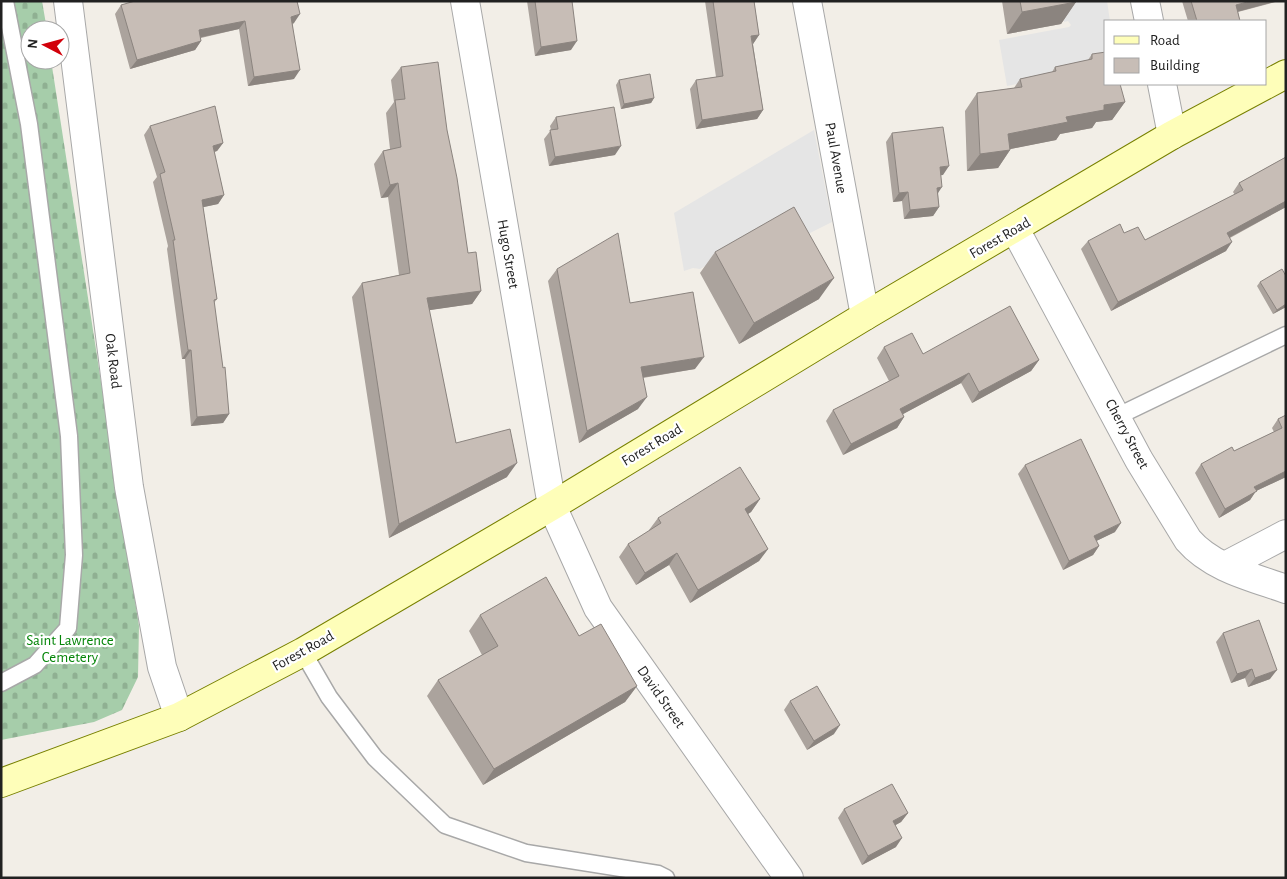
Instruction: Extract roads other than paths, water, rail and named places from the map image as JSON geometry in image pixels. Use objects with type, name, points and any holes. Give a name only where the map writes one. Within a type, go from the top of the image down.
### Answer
[{"type":"main road","name":"Forest Road","points":[[1267,84],[1286,74]]},
{"type":"main road","name":"Forest Road","points":[[1,783],[179,716],[303,652],[552,506],[865,316],[1172,136],[1266,85]]},
{"type":"street","name":"Oak Road","points":[[68,1],[129,487],[162,667],[179,716]]},
{"type":"street","name":"Hugo Street","points":[[465,1],[552,506]]},
{"type":"street","name":"Paul Avenue","points":[[807,1],[865,316]]},
{"type":"street","points":[[1146,1],[1150,20]]},
{"type":"street","points":[[1162,85],[1172,136]]},
{"type":"street","name":"Cherry Street","points":[[1015,229],[1118,416],[1144,468],[1188,540],[1210,560],[1286,589]]},
{"type":"street","name":"David Street","points":[[552,506],[598,608],[788,878]]},
{"type":"street","points":[[1225,566],[1286,534]]},
{"type":"lane","points":[[1,683],[35,665],[68,628],[74,555],[69,436],[29,124],[6,34],[5,1]]},
{"type":"lane","points":[[1118,416],[1286,335]]},
{"type":"lane","points":[[303,652],[329,698],[375,758],[445,825],[526,853],[658,874],[666,878]]},
{"type":"park label","name":"Saint Lawrence Cemetery","points":[[70,648]]}]
